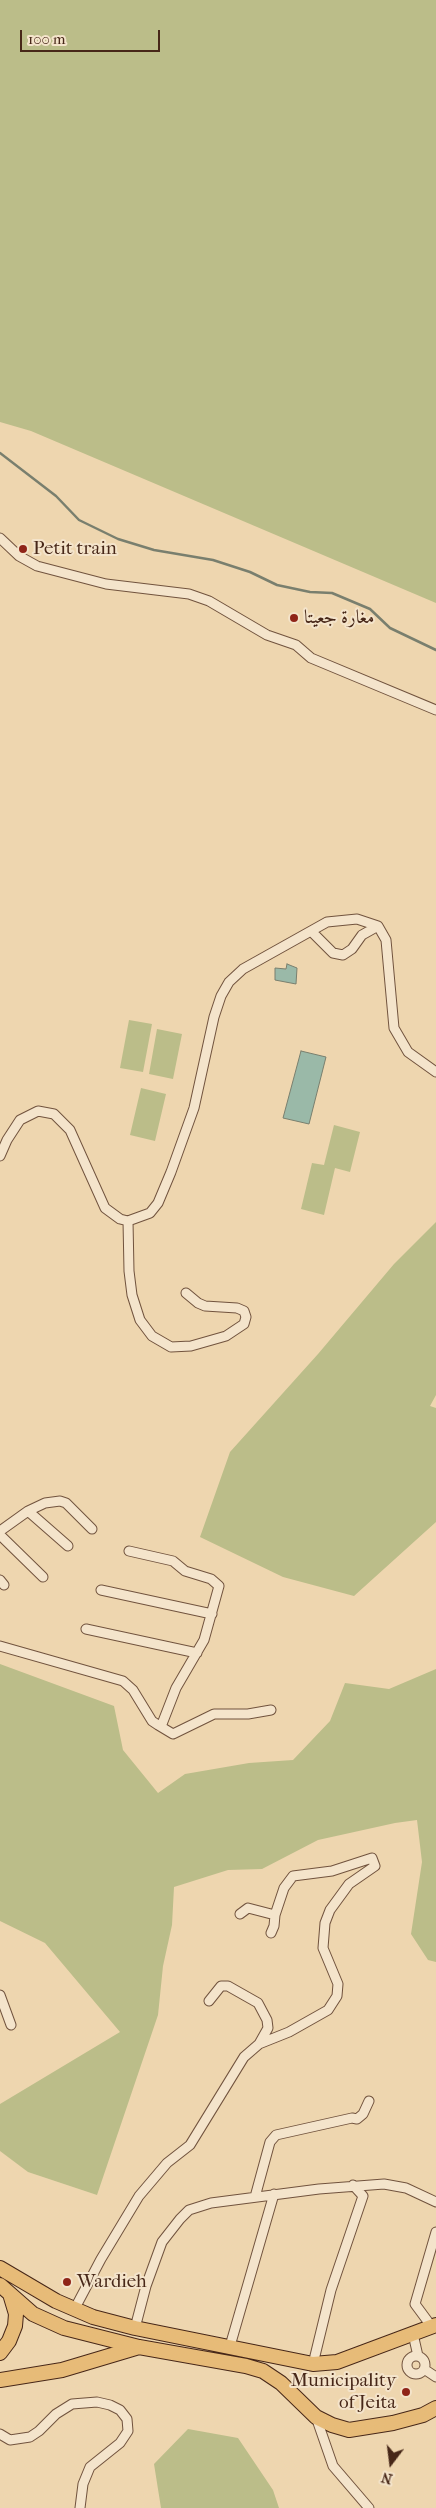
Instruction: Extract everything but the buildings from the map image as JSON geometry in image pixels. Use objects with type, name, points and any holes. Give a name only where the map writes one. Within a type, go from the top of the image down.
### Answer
[{"type":"highway","points":[[0,2268],[74,2310],[134,2328],[313,2364],[337,2362],[434,2326]]},
{"type":"highway","points":[[5,2290],[33,2314],[64,2328],[139,2347],[237,2364],[263,2371],[281,2383],[316,2417],[332,2425],[349,2430],[394,2423],[436,2408]]},
{"type":"highway","points":[[0,2353],[9,2341],[15,2326],[16,2314],[5,2290]]},
{"type":"highway","points":[[15,2326],[33,2314],[56,2308],[74,2310]]},
{"type":"highway","points":[[0,2380],[62,2370],[139,2347]]},
{"type":"street","points":[[0,538],[19,556],[37,566],[106,584],[189,594],[209,601],[267,634],[296,645],[311,658],[436,710]]},
{"type":"street","points":[[0,1156],[7,1140],[20,1120],[38,1111],[54,1114],[70,1130],[105,1208],[112,1215],[128,1221],[150,1213],[158,1203],[171,1172],[194,1108],[214,1017],[221,996],[229,982],[243,969],[327,922],[347,919],[368,921],[378,926],[386,940],[394,1028],[408,1052],[436,1072]]},
{"type":"street","points":[[311,931],[333,953],[343,955],[352,948],[362,935],[378,926]]},
{"type":"street","points":[[128,1221],[129,1271],[132,1295],[140,1320],[152,1336],[162,1344],[180,1348],[215,1340],[244,1324],[246,1317],[244,1311],[237,1308],[206,1306],[198,1303],[186,1293]]},
{"type":"street","points":[[0,1531],[28,1511],[45,1503],[60,1501],[66,1503],[92,1529]]},
{"type":"street","points":[[28,1511],[68,1546]]},
{"type":"street","points":[[0,1535],[43,1578]]},
{"type":"street","points":[[129,1551],[173,1561],[185,1571],[216,1582],[218,1592],[204,1640],[176,1688],[164,1721],[158,1725]]},
{"type":"street","points":[[102,1590],[212,1614]]},
{"type":"street","points":[[86,1629],[197,1653]]},
{"type":"street","points":[[0,1646],[123,1681],[133,1690],[152,1721],[173,1734],[214,1714],[248,1714],[271,1710]]},
{"type":"street","points":[[259,2044],[289,2032],[328,2010],[333,2002],[338,1984],[323,1948],[325,1923],[330,1910],[349,1884],[375,1866],[372,1858],[332,1871],[293,1876],[284,1888],[274,1915],[271,1933]]},
{"type":"street","points":[[240,1914],[248,1908],[274,1915]]},
{"type":"street","points":[[74,2310],[101,2259],[143,2190],[167,2163],[190,2145],[239,2064],[259,2044],[268,2028],[267,2020],[258,2003],[228,1986],[222,1986],[209,2001]]},
{"type":"street","points":[[1,2000],[11,2025]]},
{"type":"street","points":[[255,2197],[270,2142],[276,2135],[344,2120],[357,2119],[363,2114],[369,2101]]},
{"type":"street","points":[[134,2328],[146,2286],[162,2242],[189,2210],[200,2206],[274,2194],[353,2185],[384,2184],[406,2188],[436,2202]]},
{"type":"street","points":[[313,2364],[331,2290],[363,2196],[353,2185]]},
{"type":"street","points":[[230,2346],[274,2194]]},
{"type":"street","points":[[434,2326],[415,2304],[436,2232]]},
{"type":"street","points":[[413,2334],[418,2356],[425,2363],[424,2369],[419,2374],[409,2370],[409,2360],[418,2356]]},
{"type":"street","points":[[424,2369],[436,2377]]},
{"type":"street","points":[[0,2434],[10,2440],[30,2437],[56,2414],[72,2404],[97,2402],[120,2410],[127,2418],[128,2431],[120,2443],[90,2467],[82,2484],[80,2508]]},
{"type":"street","points":[[316,2417],[333,2466],[369,2508]]},
{"type":"green space","points":[[0,0],[436,0],[436,603],[31,431],[0,422]]},
{"type":"green space","points":[[129,1020],[152,1024],[143,1072],[120,1068]]},
{"type":"green space","points":[[157,1029],[182,1034],[173,1079],[149,1074]]},
{"type":"green space","points":[[141,1088],[166,1094],[155,1141],[130,1135]]},
{"type":"green space","points":[[334,1125],[360,1132],[350,1172],[335,1168],[324,1215],[301,1209],[312,1163],[324,1165]]},
{"type":"green space","points":[[436,1222],[436,1395],[430,1406],[436,1408],[436,1522],[354,1596],[283,1577],[200,1537],[230,1452],[318,1354],[394,1264]]},
{"type":"green space","points":[[0,1664],[114,1706],[123,1750],[158,1793],[185,1774],[249,1763],[293,1760],[330,1721],[345,1683],[389,1689],[436,1669],[436,1962],[428,1960],[411,1934],[422,1862],[417,1820],[318,1840],[262,1869],[228,1870],[174,1887],[172,1925],[163,1966],[158,2015],[97,2195],[28,2172],[0,2151],[0,2104],[120,2032],[45,1943],[0,1921]]},
{"type":"green space","points":[[188,2429],[238,2438],[273,2490],[279,2508],[161,2508],[154,2464]]},
{"type":"shaded area","points":[[287,964],[297,968],[296,984],[275,980],[275,968],[286,969]]},
{"type":"shaded area","points":[[301,1051],[326,1057],[309,1124],[283,1118]]},
{"type":"waterway","points":[[0,453],[56,496],[79,520],[118,539],[154,550],[213,560],[250,572],[277,585],[310,592],[332,593],[370,609],[390,628],[436,650]]},
{"type":"place","name":"Petit train","points":[[23,549]]},
{"type":"place","name":"مغارة جعيتا","points":[[294,618]]},
{"type":"place","name":"Wardieh","points":[[67,2282]]},
{"type":"place","name":"Municipality of Jeita","points":[[406,2392]]}]
